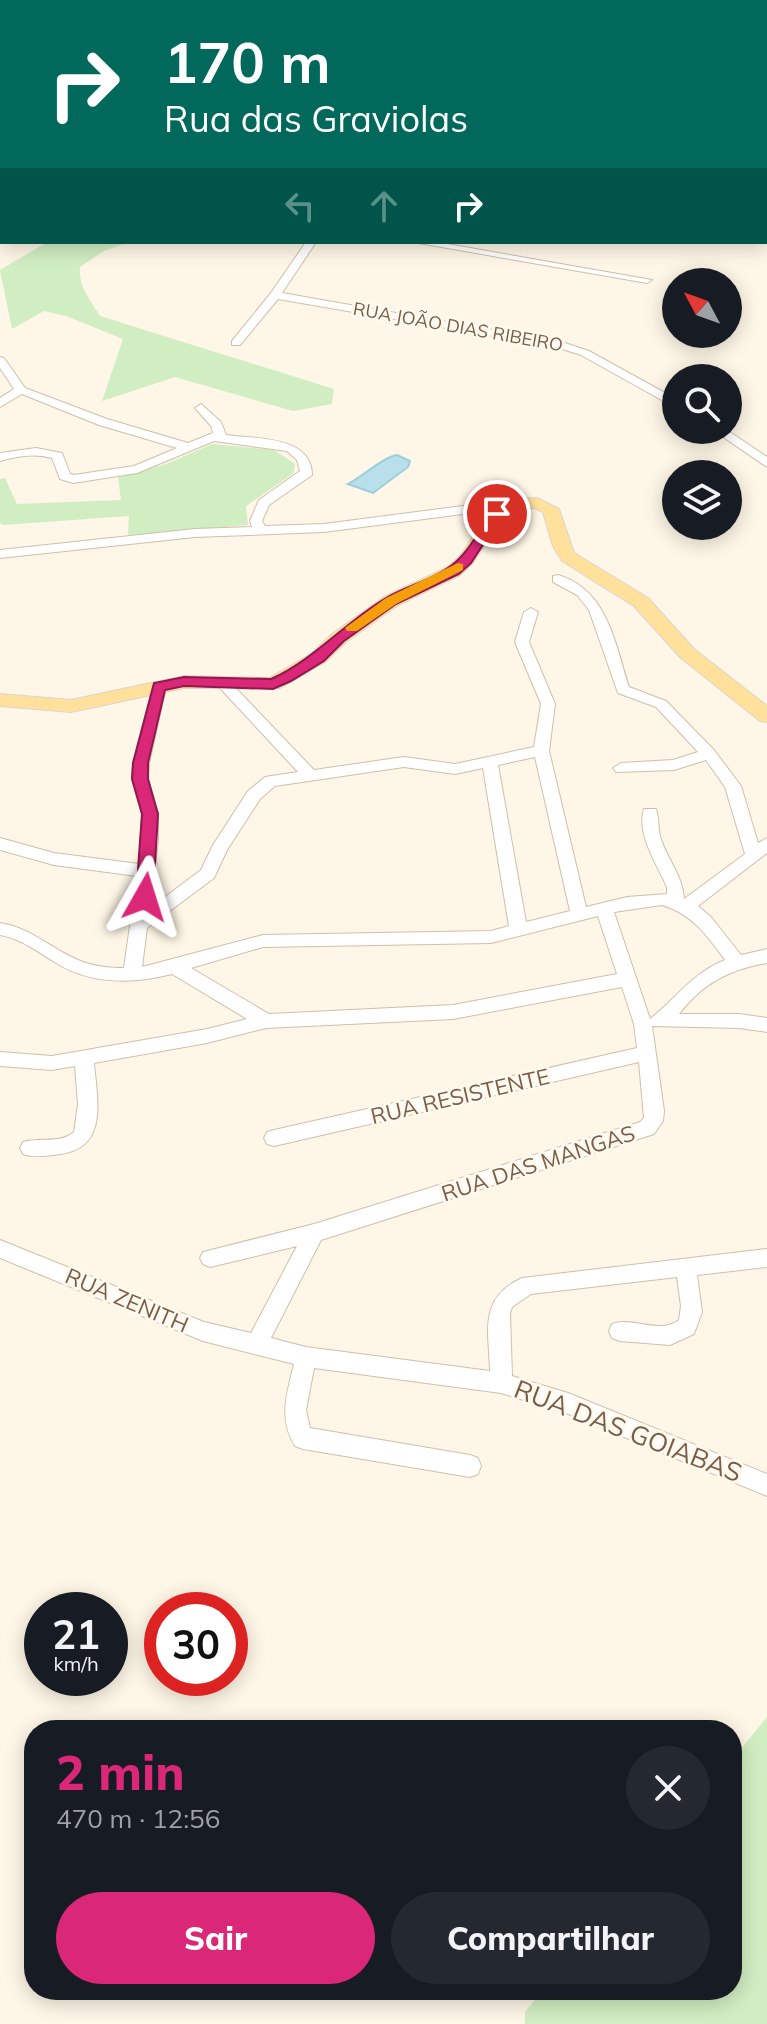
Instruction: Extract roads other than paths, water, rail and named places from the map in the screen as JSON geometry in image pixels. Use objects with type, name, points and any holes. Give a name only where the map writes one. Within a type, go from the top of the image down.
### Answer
[{"type":"main road","points":[[0,700],[71,706],[184,682],[273,684],[300,670],[391,601],[454,571],[466,560],[497,514],[509,504],[537,503],[550,509],[559,528],[563,551],[568,557],[641,602],[687,653],[767,716]]},
{"type":"street","points":[[236,343],[275,295],[310,244]]},
{"type":"street","points":[[430,244],[647,280]]},
{"type":"street","name":"RUA JOÃO DIAS RIBEIRO","points":[[275,295],[558,344],[596,358],[662,396]]},
{"type":"street","points":[[0,360],[21,390],[103,422],[187,447]]},
{"type":"street","points":[[0,403],[21,390]]},
{"type":"street","points":[[201,408],[217,425],[220,437]]},
{"type":"street","points":[[0,457],[33,451],[53,453],[58,456],[64,476],[73,479],[137,469],[187,447],[220,437],[290,448],[300,455],[306,475],[264,503],[256,521],[260,530]]},
{"type":"street","points":[[739,444],[767,463]]},
{"type":"street","points":[[0,554],[195,533],[358,524],[509,504]]},
{"type":"street","points":[[558,579],[582,592],[596,609],[623,690],[661,704],[709,754],[733,786],[760,849],[715,887],[681,904]]},
{"type":"street","points":[[531,612],[522,642],[548,704],[541,751],[580,916]]},
{"type":"street","points":[[224,684],[310,775]]},
{"type":"street","points":[[132,974],[148,871],[150,814],[140,779],[141,763],[159,687]]},
{"type":"street","points":[[142,923],[208,874],[219,849],[261,787],[271,781],[404,762],[455,769],[541,751]]},
{"type":"street","points":[[621,768],[674,765],[709,754]]},
{"type":"street","points":[[490,764],[519,932]]},
{"type":"street","points":[[650,813],[652,836],[681,904]]},
{"type":"street","points":[[0,844],[23,853],[85,865],[148,871]]},
{"type":"street","points":[[0,929],[14,930],[81,968],[132,974],[178,969],[241,945],[263,941],[293,938],[466,940],[519,932],[648,899],[681,904],[705,921],[736,961]]},
{"type":"street","name":"RUA DAS MANGAS","points":[[210,1258],[314,1233],[638,1133],[653,1121],[643,1024],[605,911]]},
{"type":"street","points":[[664,1020],[677,1001],[694,985],[736,961],[767,956]]},
{"type":"street","points":[[178,969],[266,1021]]},
{"type":"street","points":[[0,1059],[52,1063],[207,1036],[266,1021],[453,1012],[626,979]]},
{"type":"street","points":[[643,1024],[664,1020],[739,1021],[767,1025]]},
{"type":"street","name":"RUA RESISTENTE","points":[[274,1138],[646,1053]]},
{"type":"street","points":[[30,1148],[72,1144],[85,1133],[88,1123],[84,1057]]},
{"type":"street","points":[[256,1345],[314,1233]]},
{"type":"street","name":"RUA ZENITH","points":[[0,1249],[168,1319],[256,1345]]},
{"type":"street","points":[[501,1383],[499,1314],[504,1301],[514,1292],[541,1284],[767,1258]]},
{"type":"street","points":[[620,1331],[670,1336],[684,1328],[690,1318],[686,1266]]},
{"type":"street","name":"RUA DAS GOIABAS","points":[[256,1345],[306,1357],[501,1383],[568,1403],[766,1483]]},
{"type":"street","points":[[306,1357],[295,1419],[297,1431],[303,1438],[470,1466]]},
{"type":"water","points":[[397,455],[410,461],[408,467],[373,493],[348,484],[385,459]]}]
